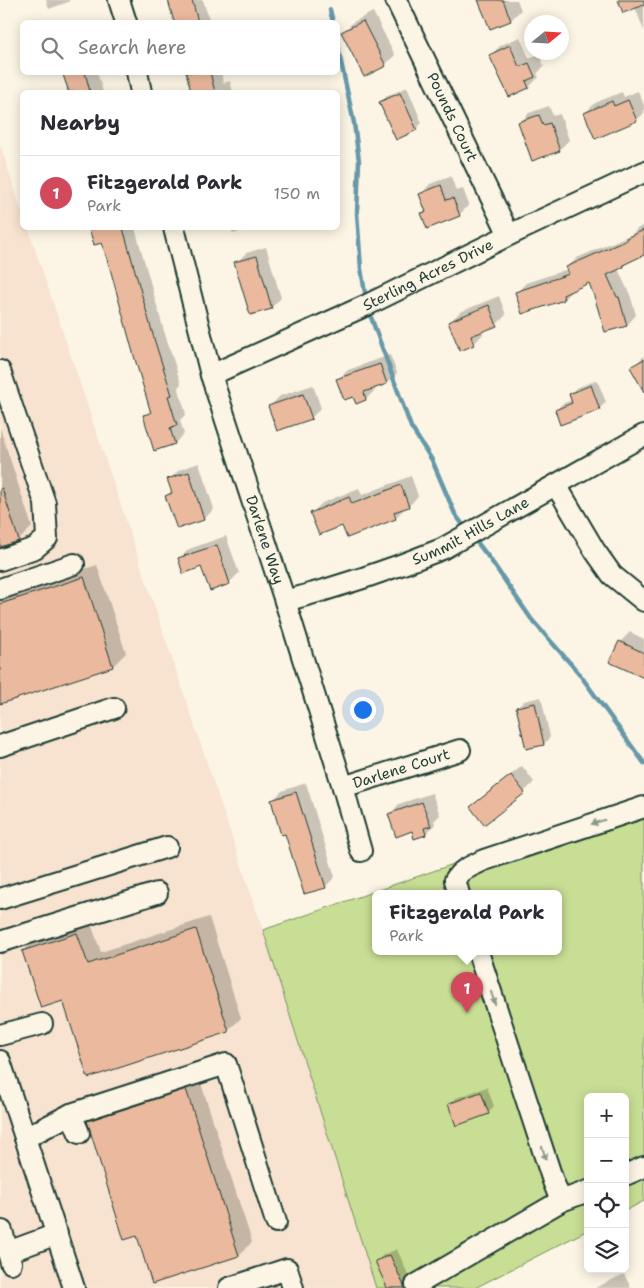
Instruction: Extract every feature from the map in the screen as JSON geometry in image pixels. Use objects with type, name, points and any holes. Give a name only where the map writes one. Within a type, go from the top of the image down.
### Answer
[{"type":"street","points":[[119,0],[125,20]]},
{"type":"street","name":"Pounds Court","points":[[396,0],[509,235]]},
{"type":"street","points":[[138,75],[141,90]]},
{"type":"street","name":"Sterling Acres Drive","points":[[211,375],[367,305],[509,235],[644,172]]},
{"type":"street","name":"Darlene Way","points":[[175,230],[211,375],[285,601],[361,851]]},
{"type":"street","points":[[0,371],[45,503],[47,538],[35,548],[0,560]]},
{"type":"street","name":"Summit Hills Lane","points":[[285,601],[332,589],[442,549],[644,435]]},
{"type":"street","points":[[556,485],[595,551],[612,575],[644,601]]},
{"type":"street","points":[[0,589],[74,564]]},
{"type":"street","points":[[0,746],[114,708]]},
{"type":"street","name":"Darlene Court","points":[[343,787],[460,750]]},
{"type":"street","points":[[458,890],[455,880],[458,874],[484,860],[644,807]]},
{"type":"street","points":[[0,899],[167,847]]},
{"type":"street","points":[[0,942],[157,893]]},
{"type":"street","points":[[479,955],[561,1202]]},
{"type":"street","points":[[0,1035],[42,1024]]},
{"type":"street","points":[[0,1061],[74,1288]]},
{"type":"street","points":[[25,1138],[71,1114],[226,1064],[276,1222]]},
{"type":"street","points":[[71,1114],[80,1133]]},
{"type":"street","points":[[629,1173],[644,1167]]},
{"type":"street","points":[[416,1285],[561,1202],[584,1193]]},
{"type":"street","points":[[2,1231],[9,1258],[57,1234]]},
{"type":"street","points":[[228,1288],[287,1269],[293,1288]]},
{"type":"shaded area","points":[[0,144],[20,206],[20,230],[29,230],[263,930],[376,1288],[0,1288]]},
{"type":"green space","points":[[644,798],[644,1201],[629,1209],[629,1093],[584,1093],[584,1232],[475,1288],[376,1288],[263,930],[372,892],[372,955],[562,955],[562,890],[378,890]]},
{"type":"building","points":[[168,0],[192,0],[197,20],[173,20]]},
{"type":"building","points":[[478,0],[503,0],[511,21],[490,29]]},
{"type":"building","points":[[618,0],[644,0],[644,5],[623,13]]},
{"type":"building","points":[[363,21],[386,66],[364,77],[341,32]]},
{"type":"building","points":[[510,45],[519,67],[529,63],[535,77],[526,81],[529,88],[509,97],[489,55]]},
{"type":"building","points":[[63,75],[86,75],[90,90],[68,90]]},
{"type":"building","points":[[187,75],[211,75],[214,90],[190,90]]},
{"type":"building","points":[[400,93],[417,130],[396,140],[379,102]]},
{"type":"building","points":[[628,100],[637,121],[595,139],[584,113],[612,101],[614,106]]},
{"type":"building","points":[[539,115],[543,125],[550,123],[560,151],[532,161],[518,122]]},
{"type":"building","points":[[441,185],[446,200],[453,198],[460,216],[427,229],[421,213],[426,212],[419,194]]},
{"type":"building","points":[[90,230],[124,230],[172,395],[168,396],[177,425],[170,428],[175,444],[154,451],[143,415],[151,413],[111,272],[102,243],[94,245]]},
{"type":"building","points":[[644,230],[644,255],[607,275],[617,297],[619,297],[627,326],[605,332],[589,283],[563,295],[564,300],[522,314],[515,292],[569,274],[566,267],[627,240],[626,238]]},
{"type":"building","points":[[257,256],[272,309],[250,315],[234,262]]},
{"type":"building","points":[[489,305],[497,326],[471,336],[474,345],[460,351],[448,322]]},
{"type":"building","points":[[644,359],[644,392],[630,367]]},
{"type":"building","points":[[380,364],[387,384],[364,392],[366,400],[356,404],[353,397],[344,400],[336,379]]},
{"type":"building","points":[[591,385],[600,410],[560,425],[555,410],[572,403],[569,394]]},
{"type":"building","points":[[303,394],[312,419],[277,431],[268,406]]},
{"type":"building","points":[[189,472],[204,520],[177,529],[165,496],[172,493],[167,479]]},
{"type":"building","points":[[401,485],[409,507],[394,512],[396,519],[347,538],[342,526],[319,535],[310,513],[349,497],[352,504]]},
{"type":"building","points":[[2,488],[19,541],[0,547],[0,489]]},
{"type":"building","points":[[217,545],[230,584],[210,591],[201,567],[183,574],[178,558]]},
{"type":"building","points":[[84,577],[113,667],[0,704],[0,604]]},
{"type":"building","points":[[619,641],[644,653],[644,678],[609,662]]},
{"type":"building","points":[[535,703],[544,745],[526,749],[516,707]]},
{"type":"building","points":[[511,775],[525,793],[484,825],[470,807]]},
{"type":"building","points":[[296,792],[326,888],[304,894],[285,834],[281,835],[271,800]]},
{"type":"building","points":[[422,802],[431,826],[424,828],[426,835],[414,839],[412,831],[396,837],[388,814]]},
{"type":"building","points":[[196,929],[229,1032],[88,1078],[63,1001],[41,1008],[22,951],[77,933],[88,964]]},
{"type":"building","points":[[186,1089],[239,1256],[152,1284],[137,1236],[124,1240],[87,1121]]},
{"type":"building","points":[[481,1092],[489,1114],[456,1126],[448,1104]]},
{"type":"building","points":[[390,1255],[405,1288],[387,1288],[375,1261]]},
{"type":"waterway","points":[[330,10],[332,20]]},
{"type":"waterway","points":[[340,57],[354,123],[359,161],[357,213],[361,269],[366,299]]},
{"type":"waterway","points":[[368,309],[411,427],[432,460],[455,514],[466,529]]},
{"type":"waterway","points":[[473,537],[532,620],[578,672],[644,763]]},
{"type":"place","name":"Fitzgerald Park","points":[[467,1013]]}]
